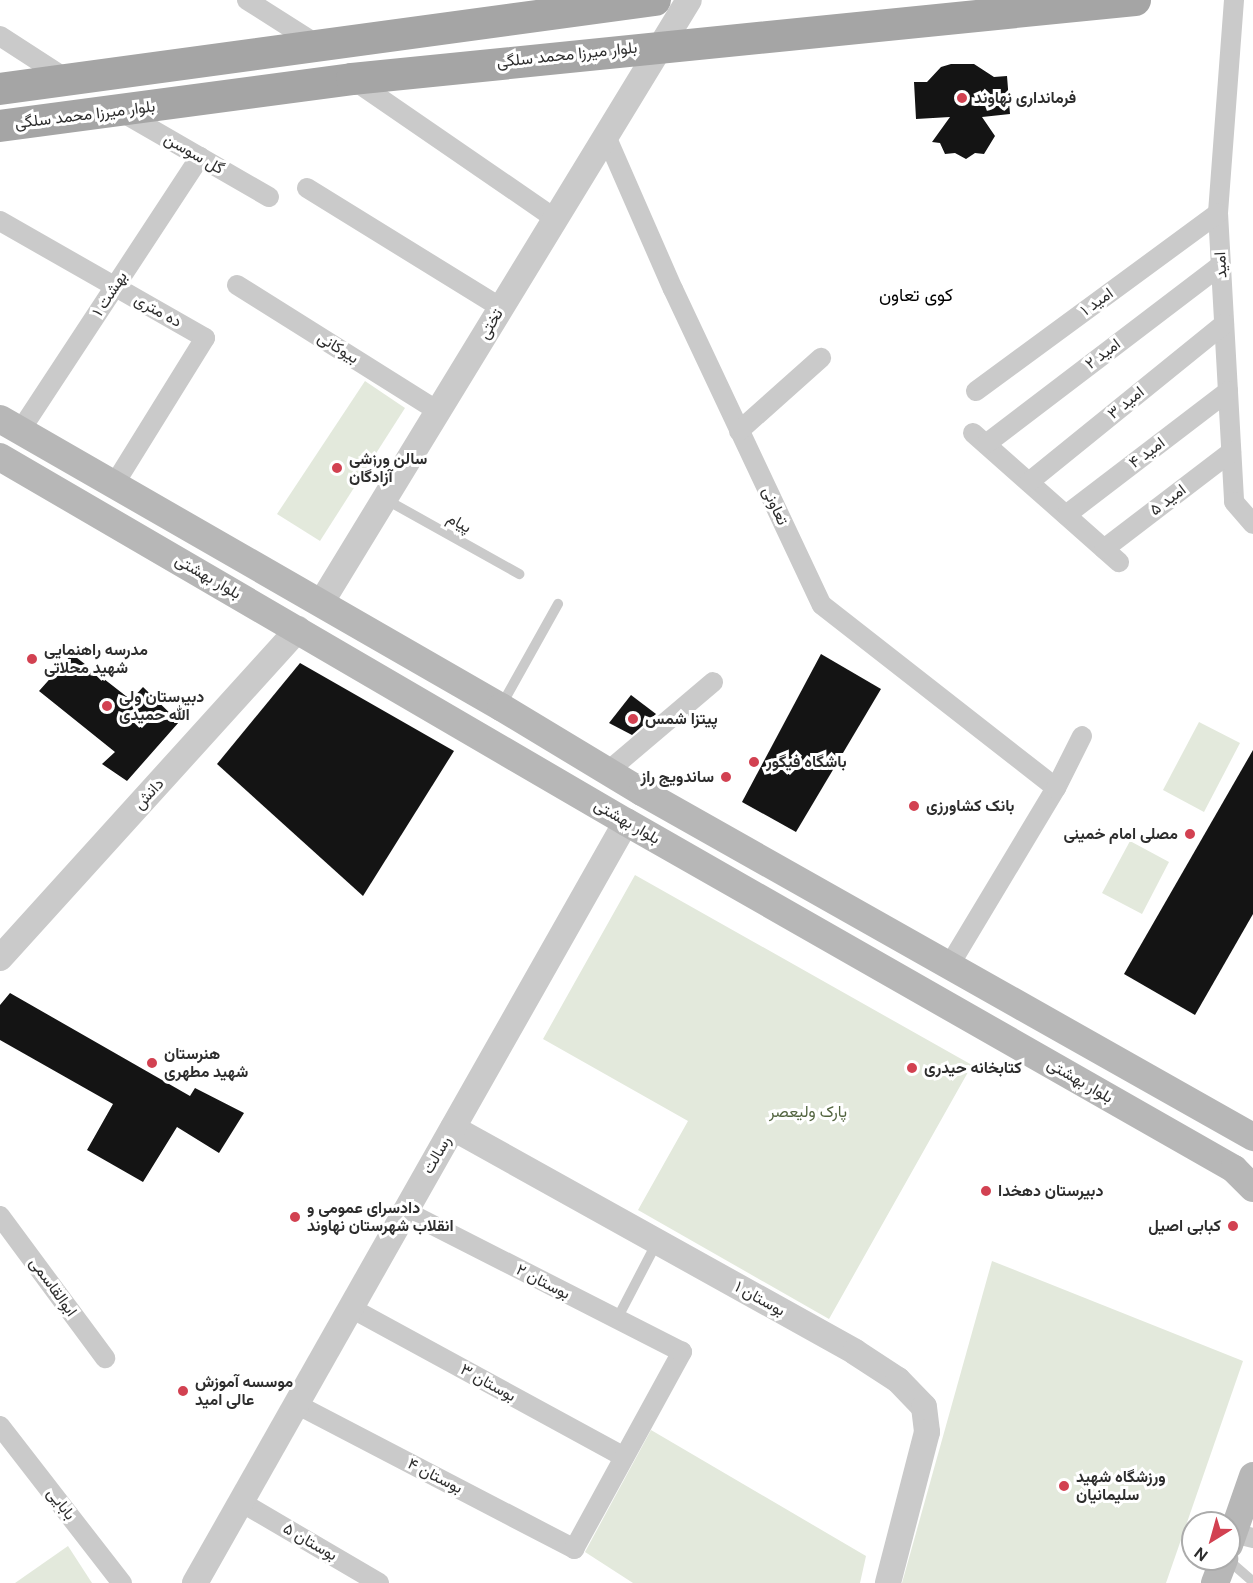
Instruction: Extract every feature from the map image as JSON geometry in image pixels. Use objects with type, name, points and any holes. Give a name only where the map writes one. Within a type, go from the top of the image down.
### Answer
[{"type":"main road","points":[[0,90],[316,44],[554,5],[655,0]]},
{"type":"main road","name":"بلوار میرزا محمد سلگی","points":[[0,126],[352,79],[662,45],[1135,0]]},
{"type":"main road","name":"بلوار بهشتی","points":[[10,425],[501,706],[642,792],[1253,1137]]},
{"type":"main road","name":"بلوار بهشتی","points":[[0,457],[626,822],[1234,1169],[1253,1188]]},
{"type":"main road","points":[[298,629],[321,603]]},
{"type":"main road","points":[[626,822],[642,792]]},
{"type":"main road","points":[[1241,1519],[1253,1476]]},
{"type":"street","points":[[247,0],[316,44]]},
{"type":"street","name":"تختی","points":[[321,603],[689,0]]},
{"type":"street","name":"امید","points":[[1234,0],[1218,213],[1234,501],[1253,524]]},
{"type":"street","points":[[0,36],[69,80]]},
{"type":"street","points":[[352,79],[556,219]]},
{"type":"street","name":"گل سوسن","points":[[120,111],[269,197]]},
{"type":"street","name":"تعاونی","points":[[606,136],[739,430],[822,606],[1056,788]]},
{"type":"street","name":"بهشت ۱","points":[[10,425],[115,287],[200,157]]},
{"type":"street","points":[[307,188],[501,308]]},
{"type":"street","name":"امید ۱","points":[[976,391],[1218,213]]},
{"type":"street","name":"ده متری","points":[[0,221],[205,338],[114,485]]},
{"type":"street","name":"امید ۲","points":[[1029,482],[980,438],[1221,265]]},
{"type":"street","name":"بیوکانی","points":[[237,285],[438,411]]},
{"type":"street","name":"امید ۳","points":[[1029,482],[1224,324]]},
{"type":"street","points":[[739,430],[821,358]]},
{"type":"street","name":"امید ۴","points":[[1066,515],[1228,391]]},
{"type":"street","name":"امید ۵","points":[[1066,515],[1111,555],[1231,452]]},
{"type":"street","points":[[1029,482],[1066,515]]},
{"type":"street","name":"دانش","points":[[0,958],[298,629]]},
{"type":"street","points":[[608,772],[713,682]]},
{"type":"street","points":[[949,966],[1056,788],[1082,736]]},
{"type":"street","name":"رسالت","points":[[195,1583],[626,822]]},
{"type":"street","name":"بوستان ۱","points":[[453,1128],[855,1352],[898,1380],[924,1407],[927,1432],[888,1583]]},
{"type":"street","name":"بوستان ۲","points":[[405,1211],[682,1352],[624,1457]]},
{"type":"street","name":"ابوالقاسمی","points":[[0,1216],[105,1359]]},
{"type":"street","name":"بوستان ۳","points":[[351,1308],[624,1457]]},
{"type":"street","name":"بوستان ۴","points":[[296,1404],[574,1549],[624,1457]]},
{"type":"street","name":"بابایی","points":[[0,1426],[122,1583]]},
{"type":"street","name":"بوستان ۵","points":[[241,1502],[380,1583]]},
{"type":"lane","name":"پیام","points":[[385,498],[519,574]]},
{"type":"lane","points":[[501,706],[558,604]]},
{"type":"lane","points":[[617,1319],[657,1242]]},
{"type":"lane","points":[[1241,1561],[1253,1582]]},
{"type":"green space","name":"سالن ورزشی آزادگان","points":[[365,381],[405,408],[320,541],[277,514]]},
{"type":"green space","points":[[1199,722],[1240,743],[1204,812],[1163,790]]},
{"type":"green space","points":[[1130,841],[1169,862],[1142,914],[1102,893]]},
{"type":"green space","name":"پارک ولیعصر","points":[[635,875],[972,1065],[829,1319],[638,1210],[688,1121],[543,1039]]},
{"type":"green space","name":"ورزشگاه شهید سلیمانیان","points":[[992,1261],[1243,1361],[1191,1511],[1181,1511],[1181,1540],[1166,1583],[902,1583]]},
{"type":"green space","points":[[651,1430],[866,1556],[860,1583],[633,1583],[585,1552]]},
{"type":"green space","points":[[68,1546],[92,1583],[15,1583]]},
{"type":"building","name":"فرمانداری نهاوند","points":[[951,64],[974,64],[994,77],[1007,76],[1010,114],[982,117],[995,136],[984,154],[975,153],[966,159],[955,153],[945,154],[940,143],[932,142],[950,117],[916,119],[914,82],[927,82],[941,67]]},
{"type":"building","points":[[72,654],[131,700],[143,687],[179,722],[127,781],[102,764],[115,752],[39,691]]},
{"type":"building","points":[[821,654],[881,689],[796,832],[742,802]]},
{"type":"building","points":[[300,663],[454,751],[363,896],[217,764]]},
{"type":"building","name":"پیتزا شمس","points":[[631,695],[656,714],[632,735],[609,723]]},
{"type":"building","points":[[1253,750],[1253,914],[1195,1015],[1124,974]]},
{"type":"building","points":[[10,993],[190,1096],[195,1088],[244,1113],[219,1153],[177,1127],[143,1182],[87,1150],[113,1104],[0,1040],[0,1005]]},
{"type":"place","name":"فرمانداری نهاوند","points":[[962,98]]},
{"type":"place","name":"سالن ورزشی آزادگان","points":[[337,468]]},
{"type":"place","name":"مدرسه راهنمایی شهید محلاتی","points":[[32,659]]},
{"type":"place","name":"دبیرستان ولی الله حمیدی","points":[[107,706]]},
{"type":"place","name":"پیتزا شمس","points":[[633,719]]},
{"type":"place","name":"باشگاه فیگور","points":[[754,762]]},
{"type":"place","name":"ساندویج راز","points":[[726,777]]},
{"type":"place","name":"بانک کشاورزی","points":[[914,806]]},
{"type":"place","name":"مصلی امام خمینی","points":[[1190,834]]},
{"type":"place","name":"هنرستان شهید مطهری","points":[[152,1063]]},
{"type":"place","name":"کتابخانه حیدری","points":[[912,1068]]},
{"type":"place","name":"دبیرستان دهخدا","points":[[986,1191]]},
{"type":"place","name":"دادسرای عمومی و انقلاب شهرستان نهاوند","points":[[295,1217]]},
{"type":"place","name":"کبابی اصیل","points":[[1233,1226]]},
{"type":"place","name":"موسسه آموزش عالی امید","points":[[183,1391]]},
{"type":"place","name":"ورزشگاه شهید سلیمانیان","points":[[1064,1486]]},
{"type":"district","name":"کوی تعاون","points":[[916,295]]}]
